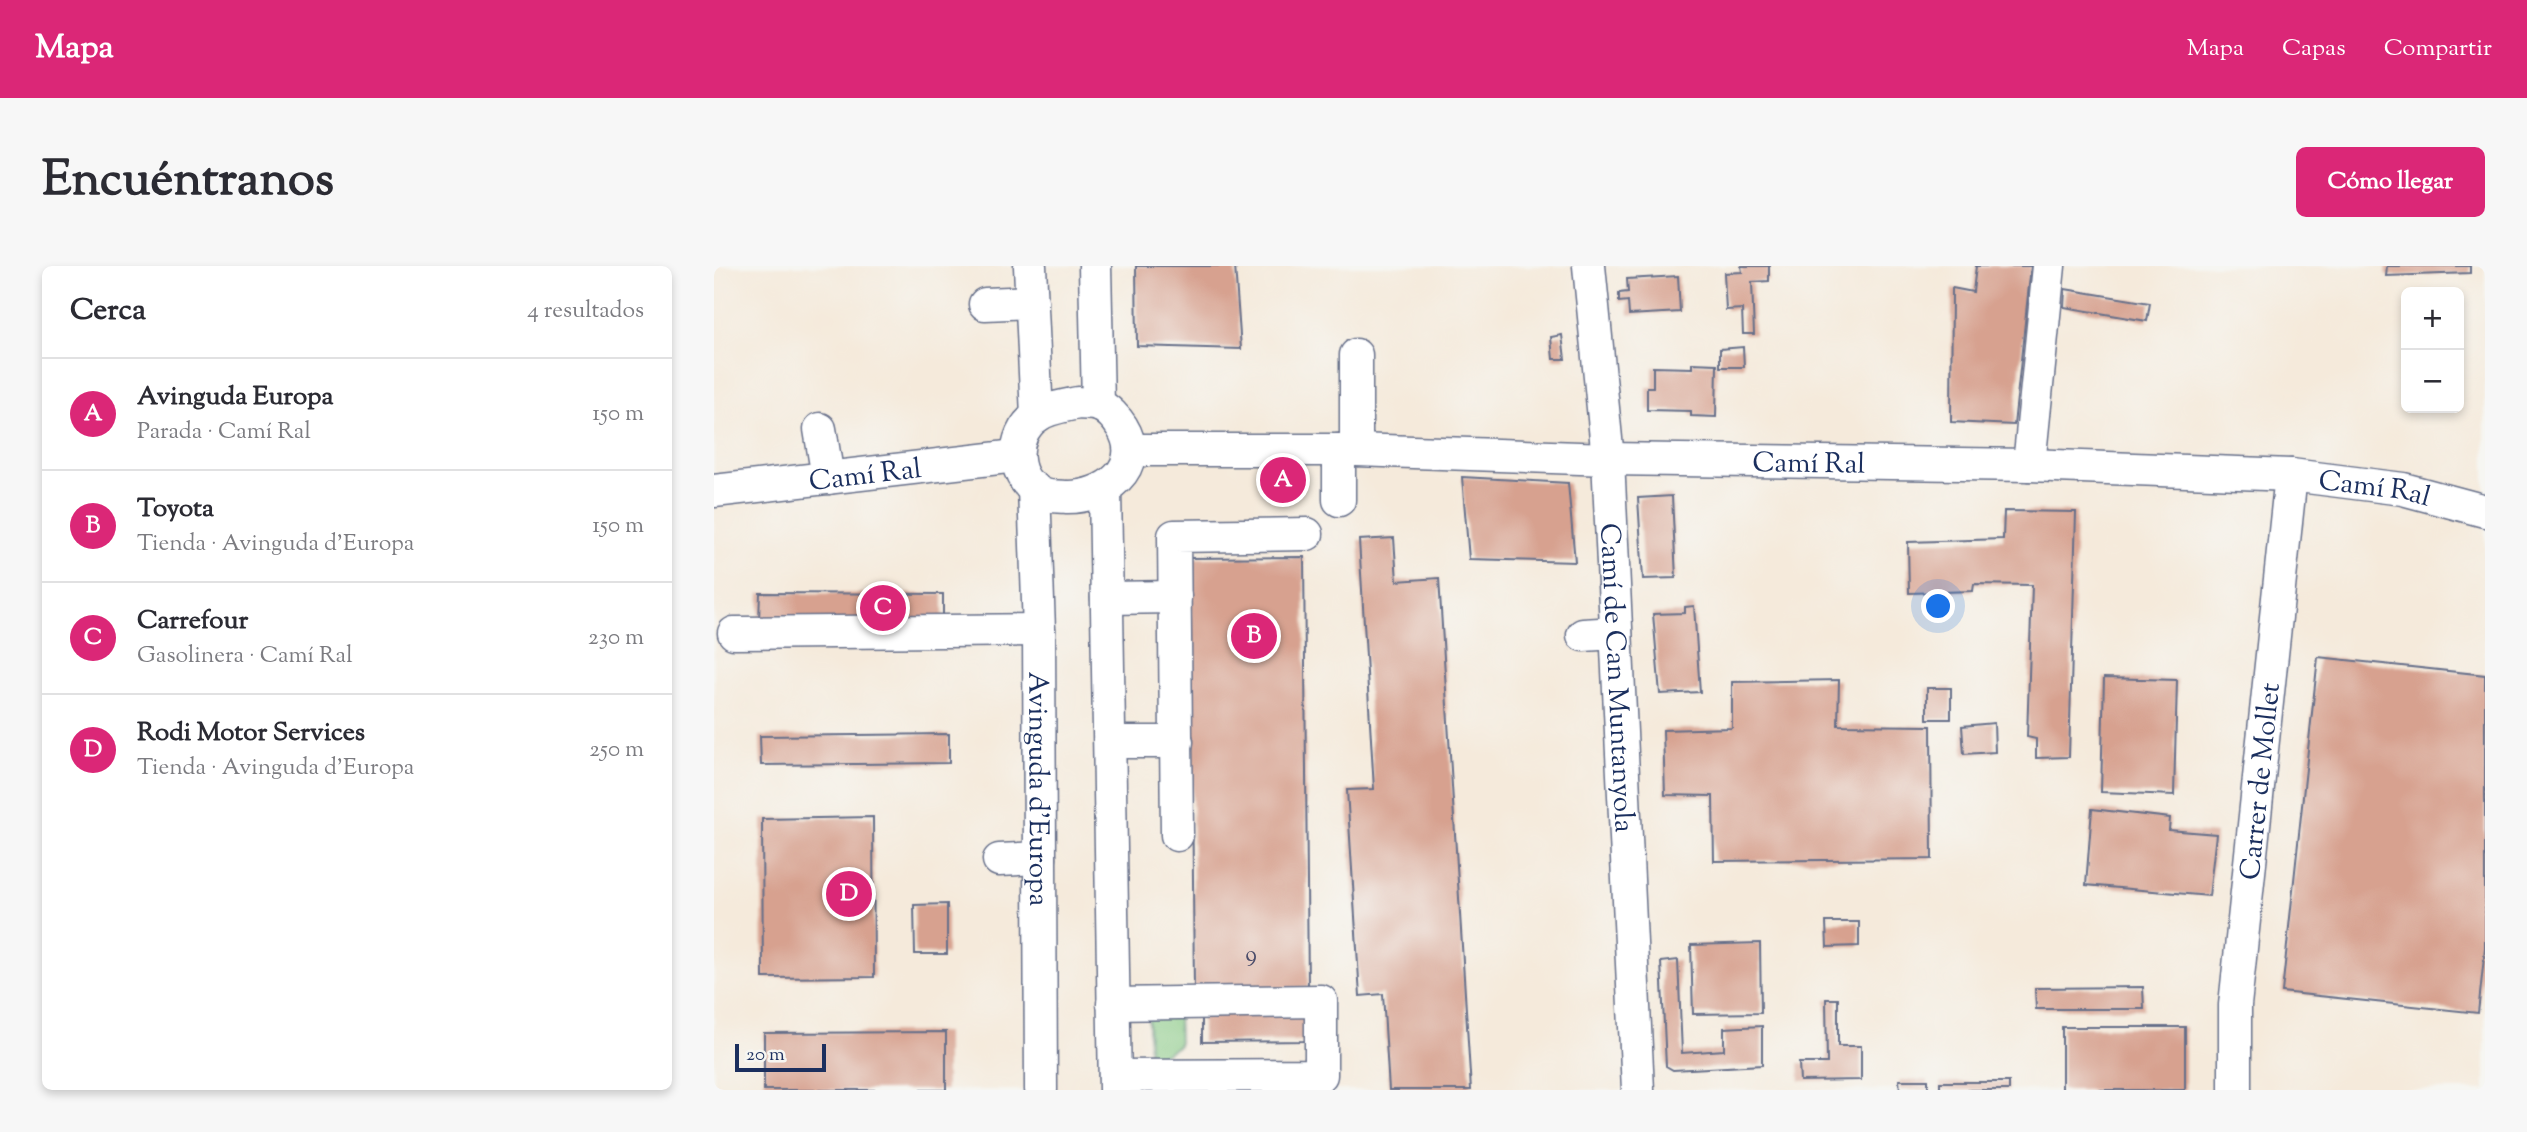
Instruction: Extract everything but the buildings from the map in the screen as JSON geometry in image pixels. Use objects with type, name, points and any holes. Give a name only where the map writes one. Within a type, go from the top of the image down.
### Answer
[{"type":"street","points":[[1030,266],[1037,416]]},
{"type":"street","points":[[1095,266],[1098,405]]},
{"type":"street","name":"Camí de Can Muntanyola","points":[[1590,266],[1608,458],[1638,1090]]},
{"type":"street","points":[[2029,465],[2049,266]]},
{"type":"street","points":[[985,304],[1032,302]]},
{"type":"street","points":[[1339,500],[1348,450],[1356,355]]},
{"type":"street","points":[[1077,403],[1098,405],[1119,422],[1127,435],[1130,450],[1126,466],[1105,489],[1091,495],[1044,495],[1023,476],[1016,456],[1019,438],[1037,416],[1055,408],[1077,403]]},
{"type":"street","points":[[820,429],[828,478]]},
{"type":"street","name":"Camí Ral","points":[[1130,450],[1348,450],[1608,458],[2029,465],[2291,475],[2403,489],[2485,511]]},
{"type":"street","name":"Camí Ral","points":[[714,491],[1016,456]]},
{"type":"street","name":"Carrer de Mollet","points":[[2235,1090],[2235,1006],[2291,475]]},
{"type":"street","name":"Avinguda d'Europa","points":[[1034,488],[1039,630],[1041,1090]]},
{"type":"street","points":[[1105,489],[1110,742],[1113,1004],[1115,1083],[1321,1075],[1321,1001],[1113,1004]]},
{"type":"street","points":[[1177,835],[1174,536],[1307,534]]},
{"type":"street","points":[[1107,598],[1175,597]]},
{"type":"street","points":[[734,633],[1039,630]]},
{"type":"street","points":[[1583,635],[1616,633]]},
{"type":"street","points":[[1110,742],[1177,742]]},
{"type":"street","points":[[999,860],[1041,858]]},
{"type":"green space","points":[[1148,1014],[1178,1014],[1179,1045],[1149,1063]]},
{"type":"place","name":"Avinguda Europa","points":[[1283,480]]},
{"type":"place","name":"Carrefour","points":[[883,608]]},
{"type":"place","name":"Toyota","points":[[1254,636]]},
{"type":"place","name":"Rodi Motor Services","points":[[849,894]]}]
